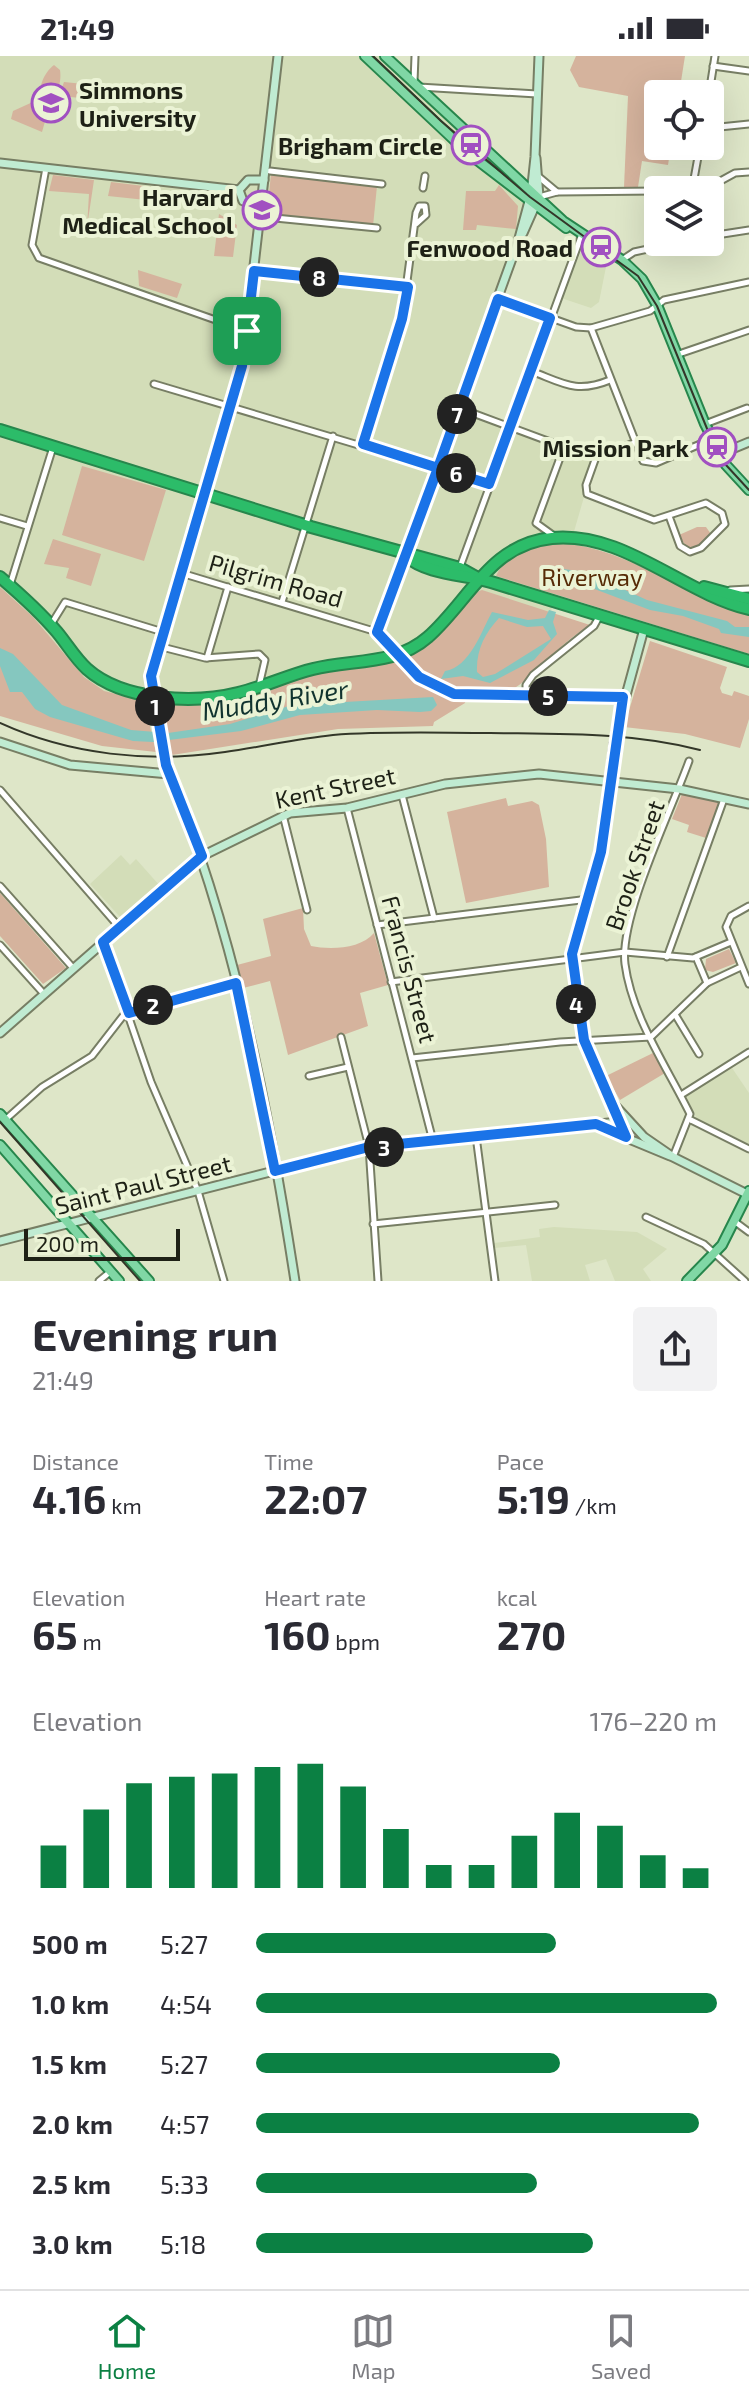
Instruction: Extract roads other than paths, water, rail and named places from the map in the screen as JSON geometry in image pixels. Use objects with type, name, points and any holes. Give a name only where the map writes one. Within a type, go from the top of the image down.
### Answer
[{"type":"highway","points":[[0,430],[406,556],[416,555],[460,568],[478,578],[749,661]]},
{"type":"highway","points":[[0,577],[51,625],[95,676],[114,686],[153,694],[218,697],[320,667],[396,655],[430,635],[478,578],[518,548],[559,538],[606,545],[724,602],[749,609]]},
{"type":"highway","points":[[406,556],[413,562],[466,578],[478,578]]},
{"type":"highway","points":[[683,581],[749,599]]},
{"type":"main road","points":[[278,56],[243,362],[151,676],[166,765],[202,856],[236,983],[295,1281]]},
{"type":"main road","points":[[365,56],[451,138],[532,205],[568,229],[582,234]]},
{"type":"main road","points":[[385,56],[539,197],[582,234],[622,260],[642,279],[657,305],[720,454],[731,472],[749,490]]},
{"type":"main road","points":[[532,205],[530,188],[535,157],[539,56]]},
{"type":"main road","points":[[396,655],[377,632],[518,242],[532,205],[539,197],[535,157]]},
{"type":"main road","points":[[0,163],[239,190]]},
{"type":"main road","points":[[239,190],[248,180],[264,180]]},
{"type":"main road","points":[[239,190],[243,201],[261,205]]},
{"type":"main road","points":[[720,454],[749,442]]},
{"type":"main road","points":[[626,1137],[624,1122],[599,1080],[584,1040],[572,959],[573,944],[590,899],[603,841],[614,744],[623,697],[644,629]]},
{"type":"main road","points":[[0,742],[60,763],[169,774]]},
{"type":"main road","name":"Kent Street","points":[[0,1033],[202,856],[283,815],[302,810],[347,808],[445,784],[532,775],[610,780],[679,789],[749,804]]},
{"type":"main road","points":[[3,1117],[149,1281]]},
{"type":"main road","points":[[624,1122],[673,1157]]},
{"type":"main road","name":"Saint Paul Street","points":[[0,1241],[369,1147],[624,1122]]},
{"type":"main road","points":[[596,1124],[748,1193],[715,1254],[687,1281]]},
{"type":"main road","points":[[0,1145],[119,1281]]},
{"type":"street","points":[[415,56],[416,85],[537,94]]},
{"type":"street","points":[[711,80],[715,56]]},
{"type":"street","points":[[713,66],[749,71]]},
{"type":"street","points":[[724,127],[749,124]]},
{"type":"street","points":[[46,168],[32,245],[39,258],[247,331]]},
{"type":"street","points":[[270,171],[382,184]]},
{"type":"street","points":[[724,179],[735,173],[749,172]]},
{"type":"street","points":[[423,188],[425,176]]},
{"type":"street","points":[[539,177],[557,192]]},
{"type":"street","points":[[539,197],[557,192],[644,191]]},
{"type":"street","points":[[265,217],[377,228]]},
{"type":"street","points":[[363,444],[402,319],[416,224]]},
{"type":"street","points":[[724,234],[749,230]]},
{"type":"street","points":[[460,568],[582,234]]},
{"type":"street","points":[[622,260],[644,250]]},
{"type":"street","points":[[254,271],[408,287]]},
{"type":"street","points":[[498,299],[550,318],[591,328],[625,321],[664,300],[749,282]]},
{"type":"street","points":[[591,328],[641,459],[650,464],[713,439]]},
{"type":"street","points":[[676,355],[747,329]]},
{"type":"street","points":[[531,371],[577,389],[610,380]]},
{"type":"street","points":[[154,384],[489,484]]},
{"type":"street","points":[[459,408],[564,447],[537,525],[559,538]]},
{"type":"street","points":[[705,424],[747,408]]},
{"type":"street","points":[[282,602],[303,525],[309,515],[333,435]]},
{"type":"street","points":[[634,443],[596,457],[586,485],[587,494],[651,520],[706,503],[722,513],[725,524],[701,548],[690,552],[680,546],[669,516]]},
{"type":"street","points":[[10,585],[53,446]]},
{"type":"street","points":[[0,518],[27,526]]},
{"type":"street","name":"Pilgrim Road","points":[[181,573],[377,632]]},
{"type":"street","points":[[207,658],[228,587]]},
{"type":"street","points":[[720,591],[749,589]]},
{"type":"street","points":[[51,625],[65,602],[163,632]]},
{"type":"street","points":[[526,696],[533,675],[594,626],[600,615]]},
{"type":"street","points":[[158,646],[207,658],[262,655],[265,660],[259,687]]},
{"type":"street","points":[[396,655],[419,677],[445,691],[467,696],[623,697]]},
{"type":"street","name":"Brook Street","points":[[689,761],[629,923],[625,952],[632,994],[691,1120]]},
{"type":"street","points":[[0,790],[120,928]]},
{"type":"street","points":[[402,794],[434,918]]},
{"type":"street","points":[[667,957],[724,799]]},
{"type":"street","name":"Francis Street","points":[[347,808],[433,1141]]},
{"type":"street","points":[[283,815],[307,910]]},
{"type":"street","points":[[0,886],[73,968]]},
{"type":"street","points":[[377,925],[590,899]]},
{"type":"street","points":[[749,906],[727,922],[731,942],[749,984]]},
{"type":"street","points":[[103,942],[151,1082],[198,1191],[221,1280]]},
{"type":"street","points":[[391,982],[625,952],[696,957],[731,942]]},
{"type":"street","points":[[0,945],[44,994]]},
{"type":"street","points":[[696,957],[707,983]]},
{"type":"street","points":[[412,1058],[584,1040],[651,1037],[707,983],[741,967]]},
{"type":"street","points":[[3,1117],[42,1087],[92,1056],[129,1013],[236,983]]},
{"type":"street","points":[[676,1016],[699,1054]]},
{"type":"street","points":[[341,1037],[369,1147],[378,1281]]},
{"type":"street","points":[[681,1095],[749,1052]]},
{"type":"street","points":[[309,1076],[348,1067]]},
{"type":"street","points":[[673,1157],[691,1120],[749,1149]]},
{"type":"street","points":[[476,1136],[495,1281]]},
{"type":"street","points":[[373,1224],[555,1205]]},
{"type":"street","points":[[646,1217],[704,1244],[745,1281]]},
{"type":"street","points":[[734,1221],[749,1232]]},
{"type":"street","points":[[99,1281],[110,1271]]},
{"type":"water","points":[[563,569],[586,572],[647,600],[727,621],[735,627],[749,627],[749,637],[721,633],[719,629],[683,616],[650,610],[576,582],[568,582],[563,589],[555,587],[556,574]]},
{"type":"water","points":[[549,610],[556,612],[553,622],[557,634],[534,660],[490,683],[463,676],[441,679],[445,671],[454,668],[468,656],[492,612],[528,620],[545,618]],"holes":[[[499,618],[527,627],[543,626],[551,639],[495,674],[483,677],[477,672],[482,642]]]},
{"type":"water","points":[[0,648],[13,654],[62,705],[131,730],[168,733],[230,724],[292,705],[433,697],[437,705],[431,711],[420,712],[377,710],[300,715],[241,731],[153,742],[133,741],[50,717],[35,709],[22,692],[10,692],[0,666]]},
{"type":"tram line","points":[[373,56],[441,121],[530,197],[638,276],[657,306],[710,436],[726,465],[749,490]]},
{"type":"tram line","points":[[0,723],[54,743],[110,754],[139,756],[196,755],[333,735],[392,733],[596,735],[648,740],[700,750]]},
{"type":"tram line","points":[[0,1122],[140,1281]]},
{"type":"place","name":"Simmons University","points":[[51,103]]},
{"type":"place","name":"Brigham Circle","points":[[471,145]]},
{"type":"place","name":"Harvard Medical School","points":[[262,210]]},
{"type":"place","name":"Fenwood Road","points":[[601,247]]},
{"type":"place","name":"Mission Park","points":[[717,447]]},
{"type":"park label","name":"Riverway","points":[[592,576]]},
{"type":"water label","name":"Muddy River","points":[[275,699]]}]
